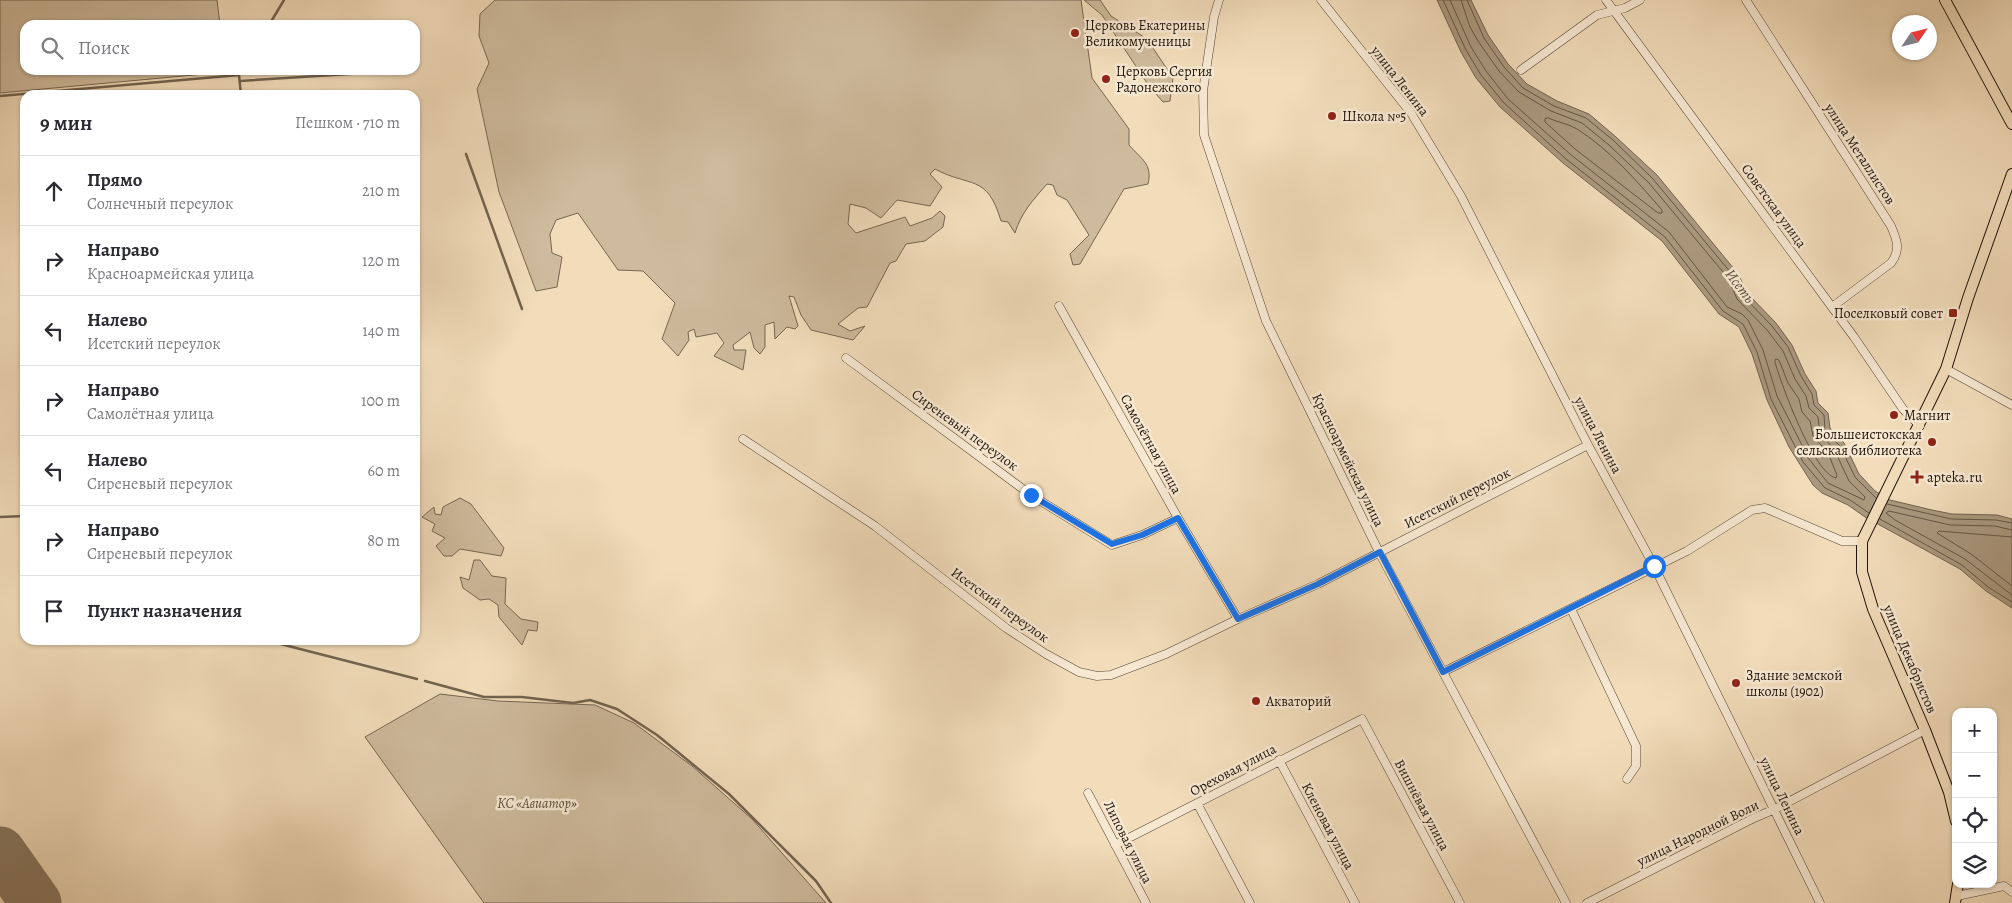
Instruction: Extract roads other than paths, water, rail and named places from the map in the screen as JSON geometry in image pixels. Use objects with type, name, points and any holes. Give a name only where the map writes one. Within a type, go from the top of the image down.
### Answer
[{"type":"main road","points":[[1945,0],[2012,124]]},
{"type":"main road","points":[[1864,538],[1946,369],[1968,298],[2012,174]]},
{"type":"main road","name":"улица Декабристов","points":[[1864,538],[1862,572],[1873,609],[1925,730],[1952,804]]},
{"type":"street","name":"Красноармейская улица","points":[[1219,0],[1214,17],[1203,91],[1204,136],[1266,321],[1380,552],[1566,903]]},
{"type":"street","name":"улица Ленина","points":[[1321,0],[1411,113],[1461,196],[1588,445],[1654,566],[1820,903]]},
{"type":"street","name":"Советская улица","points":[[1606,0],[1832,307],[1903,409],[1920,426]]},
{"type":"street","points":[[1521,70],[1597,15],[1614,9],[1625,8],[1640,0]]},
{"type":"street","name":"улица Металлистов","points":[[1746,0],[1891,226],[1898,242],[1898,254],[1891,263],[1832,307]]},
{"type":"street","name":"Самолётная улица","points":[[1059,306],[1178,518],[1238,619]]},
{"type":"street","name":"Сиреневый переулок","points":[[846,358],[1031,495],[1112,544],[1142,535],[1178,518]]},
{"type":"street","points":[[1946,369],[2012,405]]},
{"type":"street","name":"Исетский переулок","points":[[743,439],[875,526],[1006,628],[1046,654],[1080,672],[1097,676],[1111,675],[1166,654],[1238,619],[1318,584],[1588,445]]},
{"type":"street","points":[[1443,672],[1687,551],[1752,510],[1765,508],[1842,541],[1864,538]]},
{"type":"street","points":[[1571,609],[1636,746],[1636,766],[1627,779]]},
{"type":"street","name":"Ореховая улица","points":[[1115,845],[1362,719]]},
{"type":"street","name":"Вишнёвая улица","points":[[1362,719],[1460,903]]},
{"type":"street","name":"улица Народной Воли","points":[[1587,903],[1775,809],[1925,730]]},
{"type":"street","name":"Кленовая улица","points":[[1279,760],[1355,903]]},
{"type":"street","name":"Липовая улица","points":[[1088,793],[1146,903]]},
{"type":"street","points":[[1198,803],[1250,903]]},
{"type":"street","points":[[1956,899],[2004,886],[2012,892]]},
{"type":"water","name":"Исеть","points":[[1437,0],[1471,0],[1488,35],[1508,64],[1527,84],[1557,101],[1589,114],[1657,175],[1739,275],[1746,292],[1776,323],[1792,345],[1805,374],[1816,391],[1818,403],[1828,413],[1830,428],[1844,443],[1859,474],[1875,491],[1890,500],[1932,510],[1952,514],[1997,515],[2012,519],[2012,608],[1986,591],[1960,569],[1865,517],[1848,505],[1822,493],[1813,485],[1789,447],[1767,400],[1752,354],[1739,327],[1719,314],[1662,241],[1563,163],[1500,107],[1476,78],[1461,52]]},
{"type":"waterway","points":[[272,20],[284,0]]},
{"type":"waterway","points":[[239,75],[240,90]]},
{"type":"waterway","points":[[68,90],[239,75]]},
{"type":"waterway","points":[[240,81],[334,75]]},
{"type":"waterway","points":[[0,96],[20,94]]},
{"type":"waterway","points":[[466,154],[522,309]]},
{"type":"waterway","points":[[0,517],[20,516]]},
{"type":"waterway","points":[[284,645],[417,679]]},
{"type":"waterway","points":[[425,681],[484,697],[522,697],[573,703],[590,700],[617,709],[657,735],[729,794],[816,881],[831,903]]},
{"type":"place","name":"Церковь Екатерины Великомученицы","points":[[1075,33]]},
{"type":"place","name":"Церковь Сергия Радонежского","points":[[1106,79]]},
{"type":"place","name":"Школа №5","points":[[1332,116]]},
{"type":"place","name":"Поселковый совет","points":[[1953,313]]},
{"type":"place","name":"Магнит","points":[[1894,415]]},
{"type":"place","name":"Большеистокская сельская библиотека","points":[[1932,442]]},
{"type":"place","name":"apteka.ru","points":[[1917,477]]},
{"type":"place","name":"Здание земской школы (1902)","points":[[1736,683]]},
{"type":"place","name":"Акваторий","points":[[1256,701]]},
{"type":"park label","name":"КС «Авиатор»","points":[[537,803]]}]
